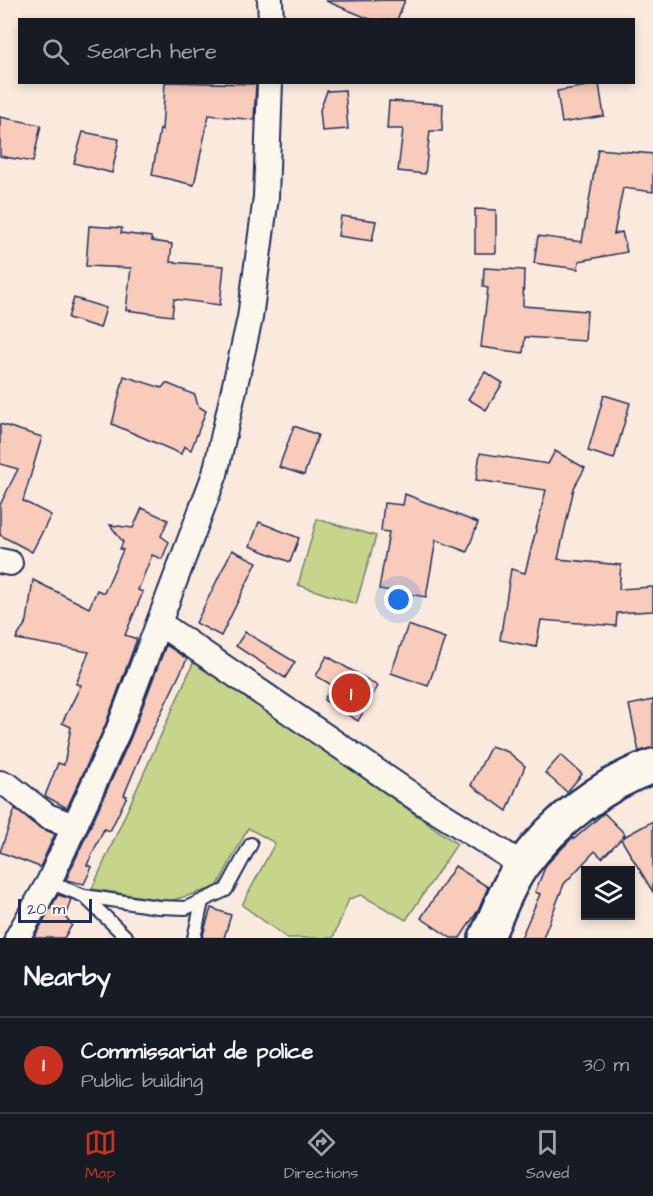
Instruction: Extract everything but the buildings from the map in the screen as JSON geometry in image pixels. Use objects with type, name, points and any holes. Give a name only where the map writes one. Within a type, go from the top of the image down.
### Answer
[{"type":"street","points":[[270,0],[272,18]]},
{"type":"street","points":[[17,938],[49,882],[118,731],[215,474],[250,318],[266,197],[270,84]]},
{"type":"street","points":[[159,622],[422,802],[523,865]]},
{"type":"street","points":[[486,938],[523,865],[579,805],[633,772],[653,766]]},
{"type":"street","points":[[0,783],[9,786],[47,816],[74,826]]},
{"type":"lane","points":[[49,882],[84,896],[158,907],[186,908],[226,890],[251,844]]},
{"type":"lane","points":[[84,896],[128,938]]},
{"type":"lane","points":[[194,938],[202,902]]},
{"type":"green space","points":[[317,519],[376,536],[356,604],[298,585]]},
{"type":"green space","points":[[195,659],[457,844],[406,920],[361,895],[349,899],[333,938],[287,938],[242,905],[275,843],[248,828],[217,887],[170,901],[92,889]]},
{"type":"place","name":"Commissariat de police","points":[[351,693]]}]
